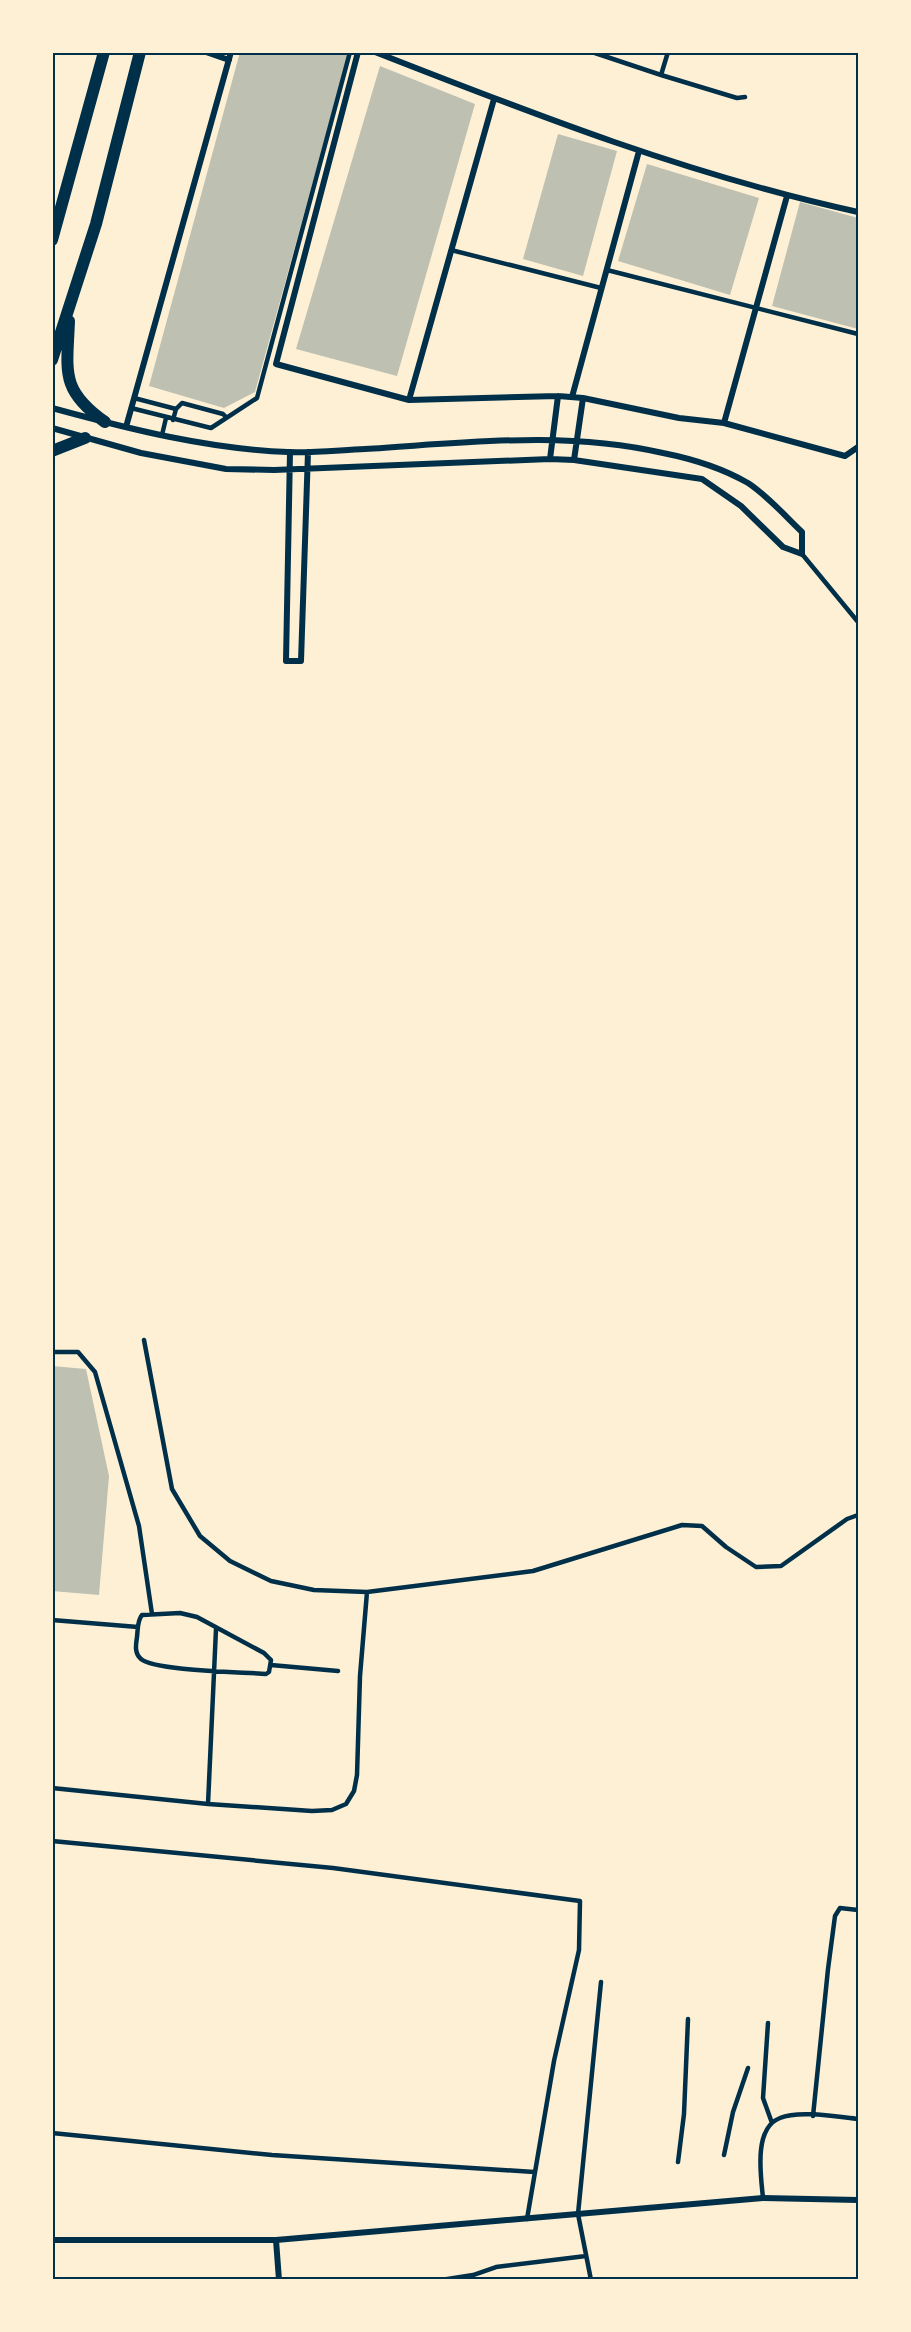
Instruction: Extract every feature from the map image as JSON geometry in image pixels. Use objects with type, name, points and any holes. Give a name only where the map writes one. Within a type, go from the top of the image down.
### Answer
[{"type":"main road","points":[[52,240],[104,52]]},
{"type":"main road","points":[[52,360],[96,224],[140,52]]},
{"type":"main road","points":[[70,305],[67,364],[69,381],[77,397],[105,422]]},
{"type":"main road","points":[[52,451],[85,438]]},
{"type":"street","points":[[206,52],[229,60]]},
{"type":"street","points":[[126,427],[231,52]]},
{"type":"street","points":[[358,52],[276,364],[409,400],[558,396],[583,398],[679,418],[724,423],[845,456],[858,447]]},
{"type":"street","points":[[375,52],[494,99],[639,151],[787,196],[858,212]]},
{"type":"street","points":[[409,400],[494,99]]},
{"type":"street","points":[[572,397],[639,151]]},
{"type":"street","points":[[724,423],[787,196]]},
{"type":"street","points":[[550,459],[558,396]]},
{"type":"street","points":[[574,460],[583,398]]},
{"type":"street","points":[[52,408],[162,435],[231,447],[290,452],[553,438],[646,449],[718,468],[749,484],[772,502],[802,532],[802,555],[783,547],[741,506],[702,479],[574,460],[550,459],[290,470],[226,469],[180,462],[52,428]]},
{"type":"street","points":[[290,452],[286,661],[301,661],[308,452]]},
{"type":"street","points":[[52,2240],[276,2240],[763,2198],[858,2200]]},
{"type":"street","points":[[276,2240],[279,2280]]},
{"type":"lane","points":[[131,408],[212,428],[257,398],[350,52]]},
{"type":"lane","points":[[592,52],[737,98],[745,97]]},
{"type":"lane","points":[[661,75],[668,52]]},
{"type":"lane","points":[[451,250],[602,288]]},
{"type":"lane","points":[[607,270],[858,334]]},
{"type":"lane","points":[[134,398],[176,409]]},
{"type":"lane","points":[[173,420],[176,409],[182,403],[223,414],[226,417]]},
{"type":"lane","points":[[162,435],[166,418]]},
{"type":"lane","points":[[802,555],[858,622]]},
{"type":"lane","points":[[144,1340],[172,1489],[200,1536],[230,1561],[271,1581],[314,1590],[367,1593],[533,1571],[682,1524],[702,1526],[756,1567],[781,1566],[847,1519],[858,1515]]},
{"type":"lane","points":[[52,1352],[78,1352],[95,1372],[139,1526],[152,1614]]},
{"type":"lane","points":[[52,1788],[208,1804],[312,1811],[332,1810],[346,1804],[354,1791],[357,1774],[360,1676],[367,1593]]},
{"type":"lane","points":[[180,1613],[197,1617],[264,1653],[271,1660],[269,1672],[266,1674],[213,1671],[152,1664],[137,1655],[138,1627],[138,1620],[142,1615],[180,1613]]},
{"type":"lane","points":[[52,1620],[138,1627]]},
{"type":"lane","points":[[208,1804],[216,1629]]},
{"type":"lane","points":[[271,1665],[338,1671]]},
{"type":"lane","points":[[52,1841],[333,1868],[580,1901],[579,1950],[554,2061],[527,2218]]},
{"type":"lane","points":[[813,2116],[835,1916],[840,1908],[858,1910]]},
{"type":"lane","points":[[591,2280],[578,2214],[601,1982]]},
{"type":"lane","points":[[678,2162],[684,2114],[688,2019]]},
{"type":"lane","points":[[768,2023],[763,2098],[772,2123]]},
{"type":"lane","points":[[724,2155],[733,2112],[748,2068]]},
{"type":"lane","points":[[763,2198],[760,2155],[764,2138],[772,2123],[781,2117],[858,2118]]},
{"type":"lane","points":[[52,2133],[272,2155],[534,2172]]},
{"type":"lane","points":[[441,2280],[473,2277],[495,2266],[586,2256]]},
{"type":"building","points":[[240,52],[341,52],[348,54],[255,392],[224,408],[149,386]]},
{"type":"building","points":[[380,66],[475,104],[397,376],[296,349]]},
{"type":"building","points":[[558,134],[617,151],[583,276],[523,259]]},
{"type":"building","points":[[647,164],[759,198],[730,295],[618,261]]},
{"type":"building","points":[[800,202],[858,218],[858,329],[772,306]]},
{"type":"building","points":[[52,1366],[86,1369],[109,1476],[99,1595],[52,1591]]}]
